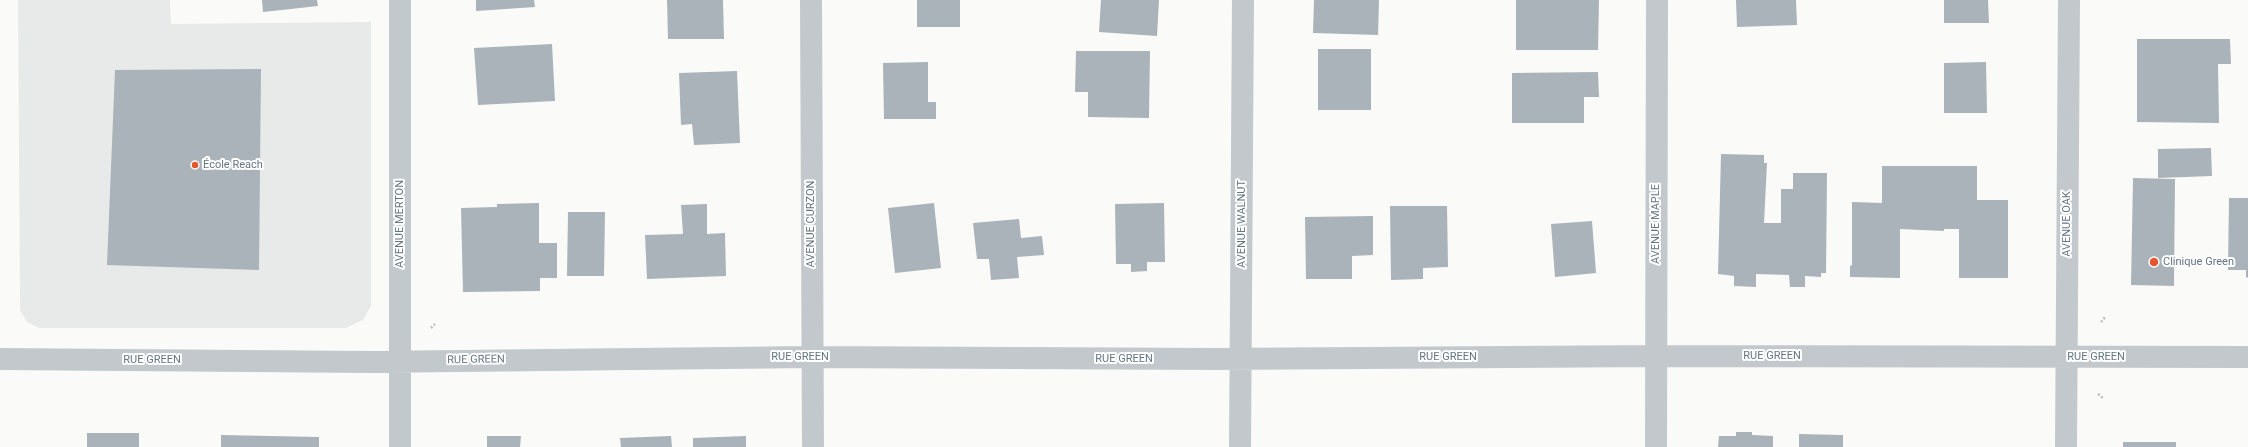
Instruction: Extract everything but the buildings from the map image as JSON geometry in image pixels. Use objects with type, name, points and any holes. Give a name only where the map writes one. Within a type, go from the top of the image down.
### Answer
[{"type":"street","name":"AVENUE MERTON","points":[[400,0],[400,447]]},
{"type":"street","name":"AVENUE CURZON","points":[[811,0],[813,447]]},
{"type":"street","name":"AVENUE WALNUT","points":[[1240,447],[1243,0]]},
{"type":"street","name":"AVENUE MAPLE","points":[[1656,447],[1657,0]]},
{"type":"street","name":"AVENUE OAK","points":[[2066,447],[2068,0]]},
{"type":"street","name":"RUE GREEN","points":[[0,359],[399,361],[813,357],[1241,359],[1656,356],[2248,356]]},
{"type":"path","points":[[2101,322],[2106,316]]},
{"type":"path","points":[[432,328],[435,324]]},
{"type":"path","points":[[2098,394],[2104,399]]},
{"type":"shaded area","name":"École Reach","points":[[18,0],[170,0],[171,24],[371,22],[371,306],[363,320],[346,328],[39,328],[27,322],[20,310]]},
{"type":"place","name":"École Reach","points":[[195,165]]},
{"type":"place","name":"Clinique Green","points":[[2154,262]]}]
